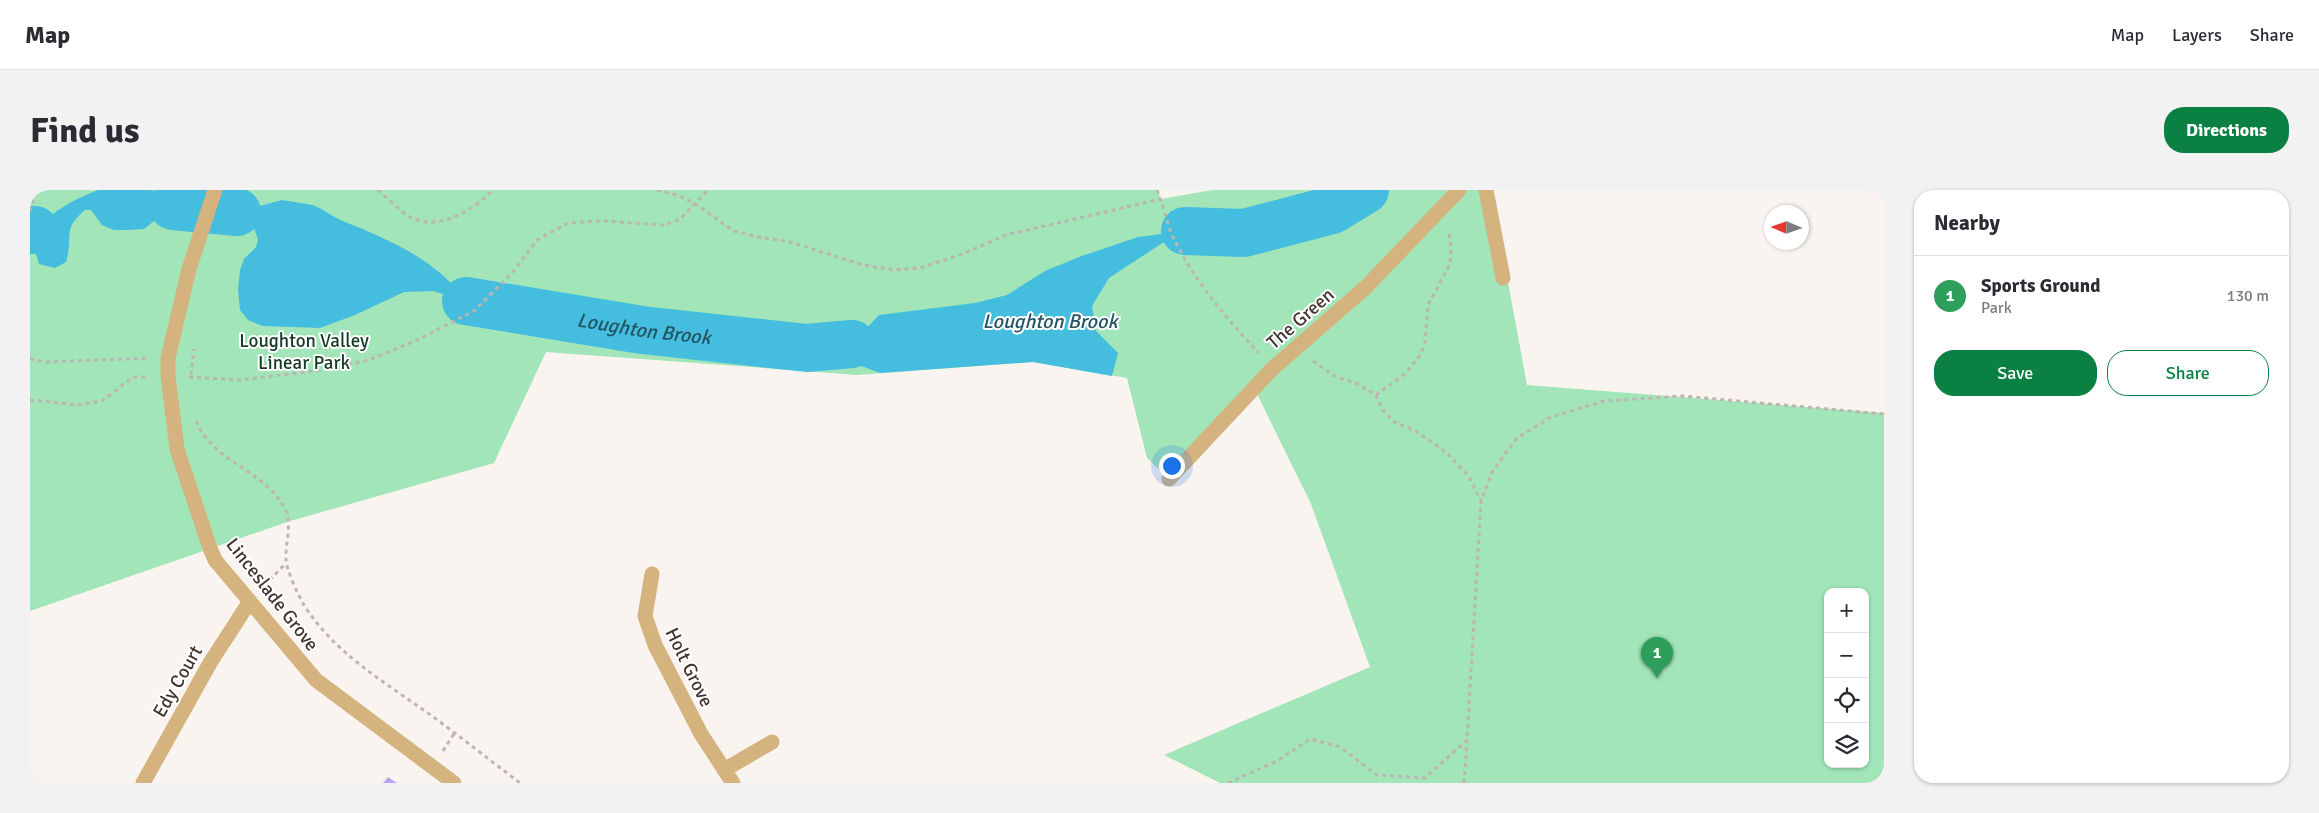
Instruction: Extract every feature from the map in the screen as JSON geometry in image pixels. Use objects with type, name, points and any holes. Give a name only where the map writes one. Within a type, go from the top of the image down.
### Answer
[{"type":"street","name":"Linceslade Grove","points":[[215,190],[189,269],[168,358],[168,376],[177,449],[210,548],[215,560],[316,680],[454,783]]},
{"type":"street","name":"The Green","points":[[1169,479],[1273,368],[1365,288],[1459,190]]},
{"type":"street","points":[[1486,190],[1503,278]]},
{"type":"street","name":"Holt Grove","points":[[652,574],[645,616],[655,645],[701,734],[732,783]]},
{"type":"street","name":"Edy Court","points":[[143,783],[210,663],[250,601]]},
{"type":"street","points":[[724,770],[772,742]]},
{"type":"path","points":[[30,211],[36,190]]},
{"type":"path","points":[[378,190],[408,216],[433,222],[446,220],[466,211],[484,200],[493,190]]},
{"type":"path","points":[[657,190],[677,194],[694,203],[734,231],[762,238],[787,241],[855,263],[895,270],[920,268],[965,253],[1006,235],[1161,199]]},
{"type":"path","points":[[677,194],[678,190]]},
{"type":"path","points":[[30,400],[78,405],[102,401],[133,377],[168,376],[241,380],[314,371],[369,360],[417,340],[474,311],[513,272],[537,240],[568,223],[602,221],[665,225],[680,219],[708,190]]},
{"type":"path","points":[[1157,190],[1175,241],[1200,279],[1243,336],[1273,368]]},
{"type":"path","points":[[1376,395],[1404,374],[1421,354],[1425,343],[1428,305],[1445,276],[1451,249],[1447,225],[1439,211]]},
{"type":"path","points":[[1298,347],[1315,364],[1336,377],[1356,383],[1376,395],[1383,410],[1394,422],[1414,430],[1446,452],[1469,477],[1482,501]]},
{"type":"path","points":[[30,359],[46,362],[168,358]]},
{"type":"path","points":[[191,386],[192,361]]},
{"type":"path","points":[[1464,783],[1482,501],[1492,472],[1516,439],[1551,417],[1604,401],[1682,396],[1884,414]]},
{"type":"path","points":[[193,414],[201,432],[214,448],[254,476],[272,492],[286,512],[286,562],[304,605],[340,651],[455,732],[520,783]]},
{"type":"path","points":[[250,601],[286,562]]},
{"type":"path","points":[[1228,783],[1277,761],[1310,739],[1340,748],[1377,776],[1425,778],[1467,740]]},
{"type":"green space","name":"Loughton Valley Linear Park","points":[[30,190],[1157,190],[1161,199],[1212,190],[1491,190],[1527,385],[1884,413],[1884,783],[1220,783],[1164,755],[1370,667],[1311,504],[1255,390],[1169,479],[1147,458],[1127,378],[1033,362],[857,375],[546,352],[494,463],[287,522],[30,611]]},
{"type":"water","points":[[98,190],[151,190],[164,193],[173,206],[144,229],[127,230],[114,230],[102,225],[91,210],[85,210],[73,223],[66,262],[55,268],[39,264],[34,247],[35,230],[64,206]]},
{"type":"water","points":[[282,200],[316,206],[339,219],[411,252],[441,273],[466,301],[433,291],[404,292],[355,315],[320,328],[263,326],[248,320],[240,310],[238,290],[240,270],[244,259],[256,247],[258,240],[253,225],[238,221],[237,212]]},
{"type":"water","name":"Loughton Brook","points":[[1185,231],[1167,240],[1109,278],[1092,306],[1096,331],[1118,353],[1112,376],[1033,362],[880,373],[859,365],[852,344],[879,315],[975,303],[1007,295],[1045,271],[1079,257],[1138,237]]},
{"type":"building","points":[[388,777],[397,783],[383,783]]},
{"type":"waterway","name":"Loughton Brook","points":[[1185,231],[1244,233],[1332,210],[1365,190]]},
{"type":"waterway","name":"Loughton Brook","points":[[173,206],[237,212]]},
{"type":"waterway","name":"Loughton Brook","points":[[30,230],[35,230]]},
{"type":"waterway","name":"Loughton Brook","points":[[466,301],[642,330],[807,348],[852,344]]},
{"type":"place","name":"Sports Ground","points":[[1657,678]]}]
